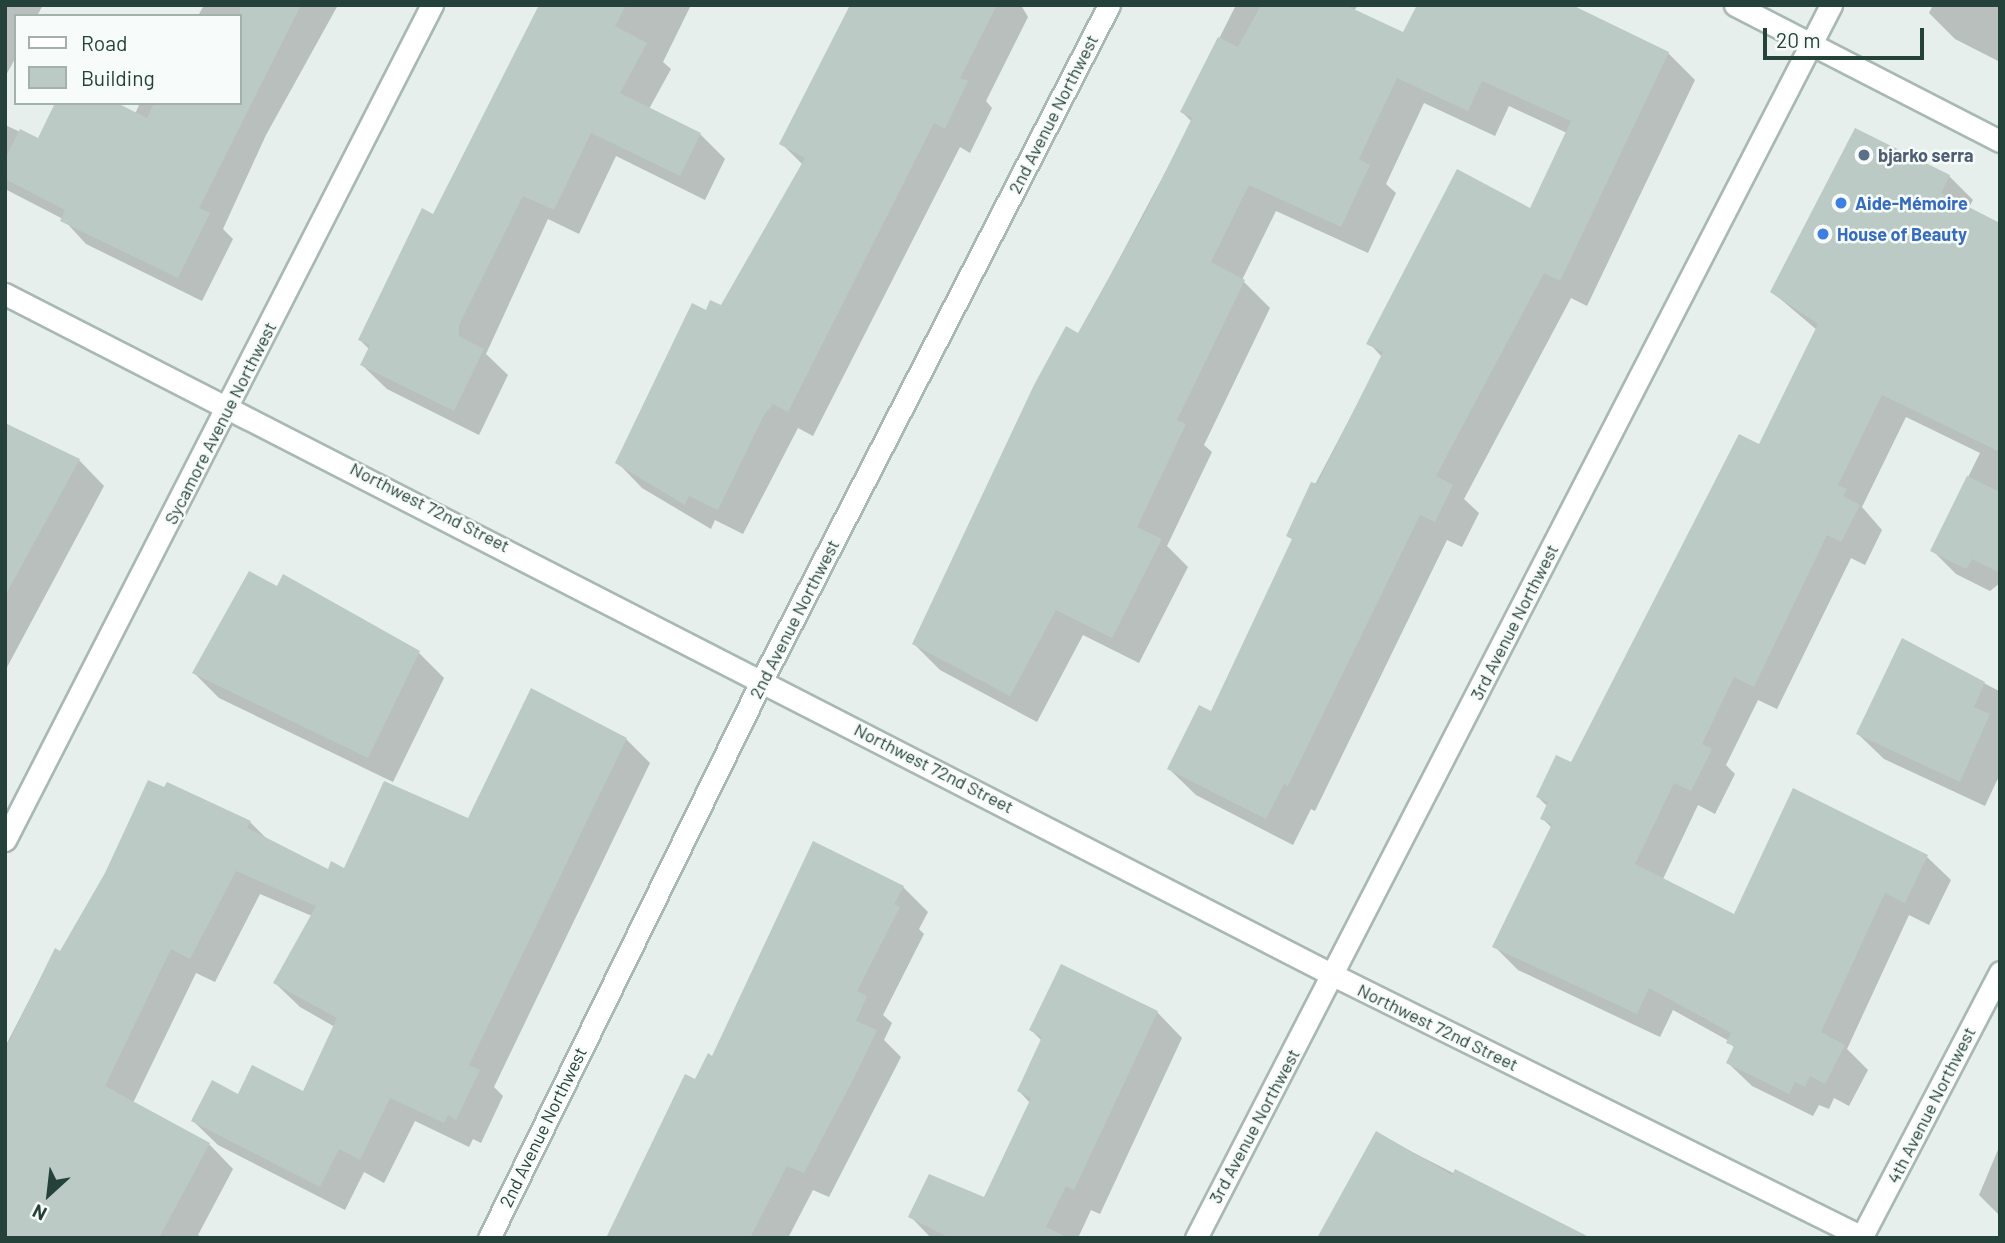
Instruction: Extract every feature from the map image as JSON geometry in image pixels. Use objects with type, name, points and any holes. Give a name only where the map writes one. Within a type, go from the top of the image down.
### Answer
[{"type":"street","name":"Sycamore Avenue Northwest","points":[[5,840],[231,404],[432,5]]},
{"type":"street","name":"2nd Avenue Northwest","points":[[489,1238],[763,678],[1109,5]]},
{"type":"street","points":[[1735,5],[2000,141]]},
{"type":"street","name":"3rd Avenue Northwest","points":[[1196,1238],[1831,5]]},
{"type":"street","name":"Northwest 72nd Street","points":[[5,294],[231,404],[1332,975],[1862,1237]]},
{"type":"street","name":"4th Avenue Northwest","points":[[1862,1237],[2000,972]]},
{"type":"building","points":[[240,5],[301,5],[199,208],[210,213],[178,278],[60,221],[65,210],[5,179],[5,159],[20,129],[38,138],[54,105],[121,105],[147,118],[153,105],[242,105]]},
{"type":"building","points":[[539,5],[626,5],[615,26],[647,43],[620,93],[701,133],[680,176],[591,133],[554,210],[523,196],[459,325],[459,336],[484,349],[454,411],[360,365],[370,345],[358,340],[422,208],[433,214]]},
{"type":"building","points":[[850,5],[997,5],[960,78],[968,81],[945,129],[934,123],[788,412],[773,404],[764,415],[718,510],[689,496],[685,505],[615,463],[692,303],[706,310],[710,300],[721,305],[805,158],[779,144]]},
{"type":"building","points":[[1261,5],[1345,5],[1403,32],[1417,5],[1572,5],[1669,52],[1560,281],[1544,273],[1436,476],[1453,485],[1435,522],[1420,515],[1288,786],[1284,784],[1266,819],[1167,769],[1199,705],[1211,711],[1292,539],[1286,536],[1311,482],[1317,484],[1383,352],[1366,344],[1457,169],[1530,208],[1571,121],[1482,81],[1468,111],[1397,78],[1359,159],[1370,165],[1341,227],[1249,185],[1211,262],[1245,280],[1177,420],[1186,424],[1137,527],[1162,539],[1112,638],[1056,610],[1010,696],[912,644],[1034,385],[1066,326],[1078,333],[1145,213],[1192,118],[1180,112],[1218,37],[1238,47]]},
{"type":"building","points":[[1855,128],[1950,175],[1941,193],[2000,223],[2000,452],[1882,395],[1838,485],[1847,489],[1843,496],[1860,505],[1841,542],[1827,535],[1754,687],[1734,677],[1702,744],[1712,749],[1691,791],[1674,783],[1635,864],[1734,914],[1793,788],[1928,855],[1905,903],[1885,893],[1821,1032],[1845,1045],[1825,1084],[1810,1076],[1805,1087],[1795,1082],[1789,1094],[1726,1063],[1734,1046],[1726,1043],[1731,1033],[1649,988],[1637,1014],[1492,947],[1552,824],[1540,819],[1548,802],[1536,797],[1556,755],[1571,762],[1739,434],[1759,444],[1818,324],[1770,292]]},
{"type":"building","points":[[5,423],[80,459],[5,596]]},
{"type":"building","points":[[1967,476],[2000,492],[2000,573],[1972,559],[1966,569],[1930,551]]},
{"type":"building","points":[[249,571],[277,586],[283,574],[420,651],[368,758],[192,673]]},
{"type":"building","points":[[1902,638],[1985,682],[1974,707],[1990,714],[1960,782],[1856,734]]},
{"type":"building","points":[[531,688],[627,738],[469,1065],[480,1070],[456,1120],[448,1115],[444,1123],[390,1098],[360,1160],[339,1149],[320,1187],[191,1121],[212,1080],[238,1094],[252,1065],[303,1091],[337,1018],[273,983],[316,906],[236,871],[190,959],[171,949],[105,1086],[210,1143],[159,1238],[5,1238],[5,1050],[55,948],[60,951],[105,873],[148,780],[164,787],[167,782],[251,821],[247,828],[328,869],[331,861],[344,868],[384,781],[468,818]]},
{"type":"building","points":[[813,841],[904,886],[894,904],[900,907],[857,991],[867,996],[856,1021],[877,1030],[856,1074],[804,1173],[787,1166],[750,1238],[606,1238],[685,1074],[695,1079],[708,1053],[712,1056]]},
{"type":"building","points":[[1061,964],[1158,1011],[1074,1190],[1066,1186],[1046,1227],[1069,1238],[950,1238],[908,1217],[929,1174],[984,1197],[1031,1098],[1017,1091],[1042,1037],[1029,1030]]},
{"type":"building","points":[[1376,1131],[1452,1175],[1455,1169],[1591,1238],[1317,1238]]},
{"type":"place","name":"bjarko serra","points":[[1864,155]]},
{"type":"place","name":"Aide-Mémoire","points":[[1841,203]]},
{"type":"place","name":"House of Beauty","points":[[1823,234]]}]
